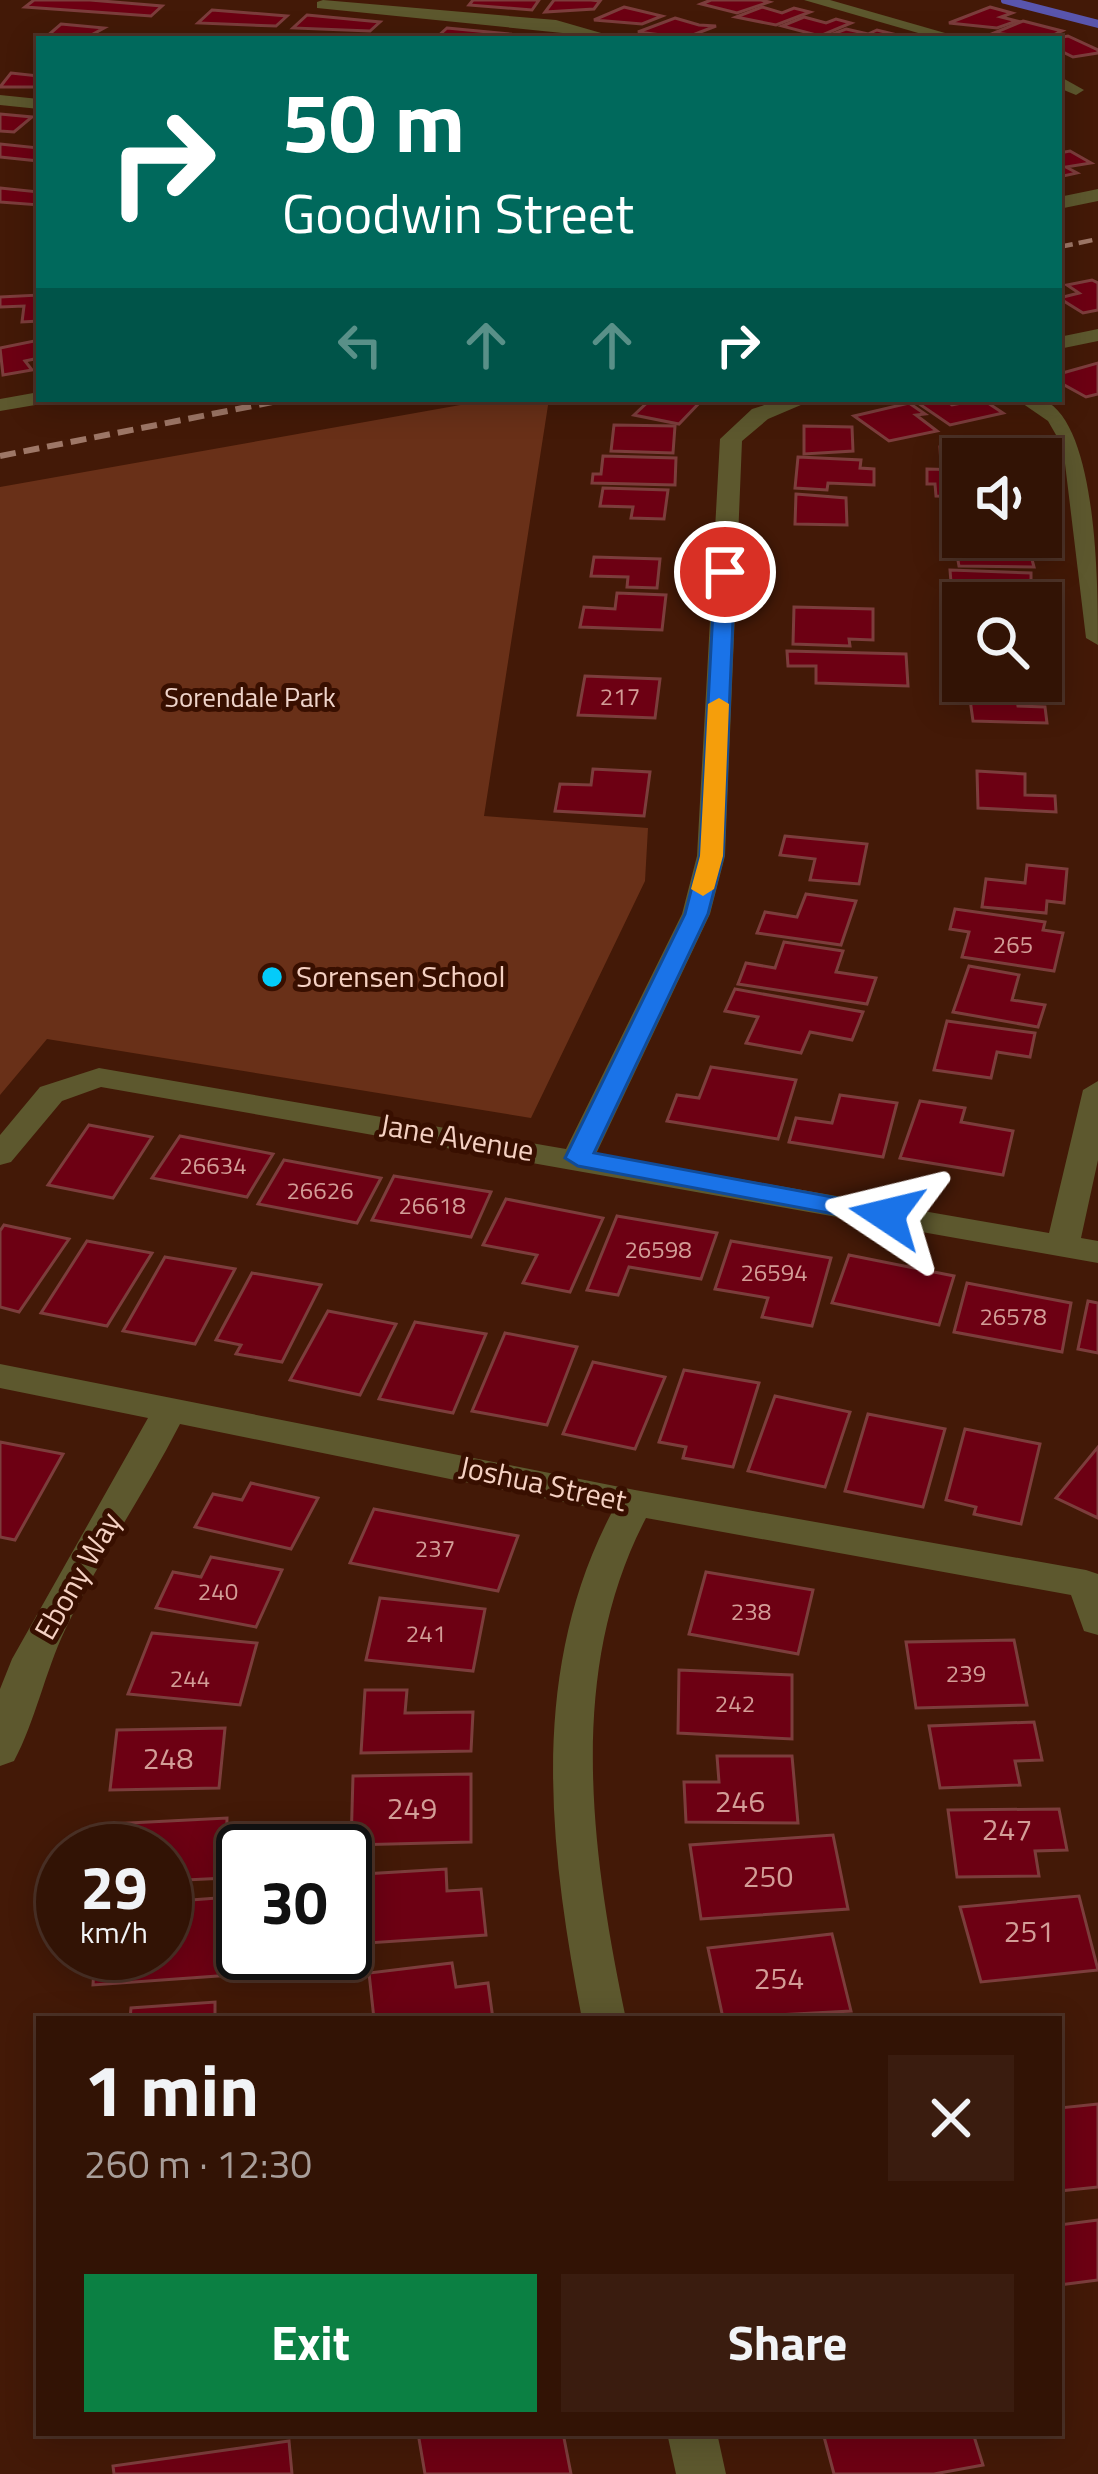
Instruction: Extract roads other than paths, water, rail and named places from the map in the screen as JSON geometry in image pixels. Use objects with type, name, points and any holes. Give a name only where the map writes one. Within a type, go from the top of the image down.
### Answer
[{"type":"street","points":[[404,30],[437,0]]},
{"type":"street","points":[[812,0],[947,36]]},
{"type":"street","points":[[323,4],[556,25],[602,36]]},
{"type":"street","points":[[0,100],[36,104]]},
{"type":"street","points":[[1062,202],[1098,195]]},
{"type":"street","points":[[1062,342],[1098,334]]},
{"type":"street","points":[[0,405],[36,399]]},
{"type":"street","points":[[578,1158],[696,914],[711,856],[731,439],[760,414],[795,402]]},
{"type":"street","points":[[1032,402],[1056,417],[1074,447],[1098,638]]},
{"type":"street","name":"Jane Avenue","points":[[0,1155],[51,1094],[99,1077],[1098,1252]]},
{"type":"street","points":[[1062,1247],[1098,1090]]},
{"type":"street","name":"Joshua Street","points":[[0,1376],[635,1503],[1092,1602]]},
{"type":"street","name":"Ebony Way","points":[[0,1750],[10,1707],[53,1609],[136,1478],[171,1407]]},
{"type":"street","points":[[603,2016],[588,1943],[571,1797],[574,1692],[597,1583],[635,1503]]},
{"type":"street","points":[[693,2436],[701,2474]]},
{"type":"waterway","points":[[1005,0],[1098,24]]},
{"type":"railway","points":[[1062,246],[1098,239]]},
{"type":"railway","points":[[0,456],[273,402]]},
{"type":"place","name":"Sorensen School","points":[[272,977]]},
{"type":"park label","name":"Sorendale Park","points":[[250,698]]}]
